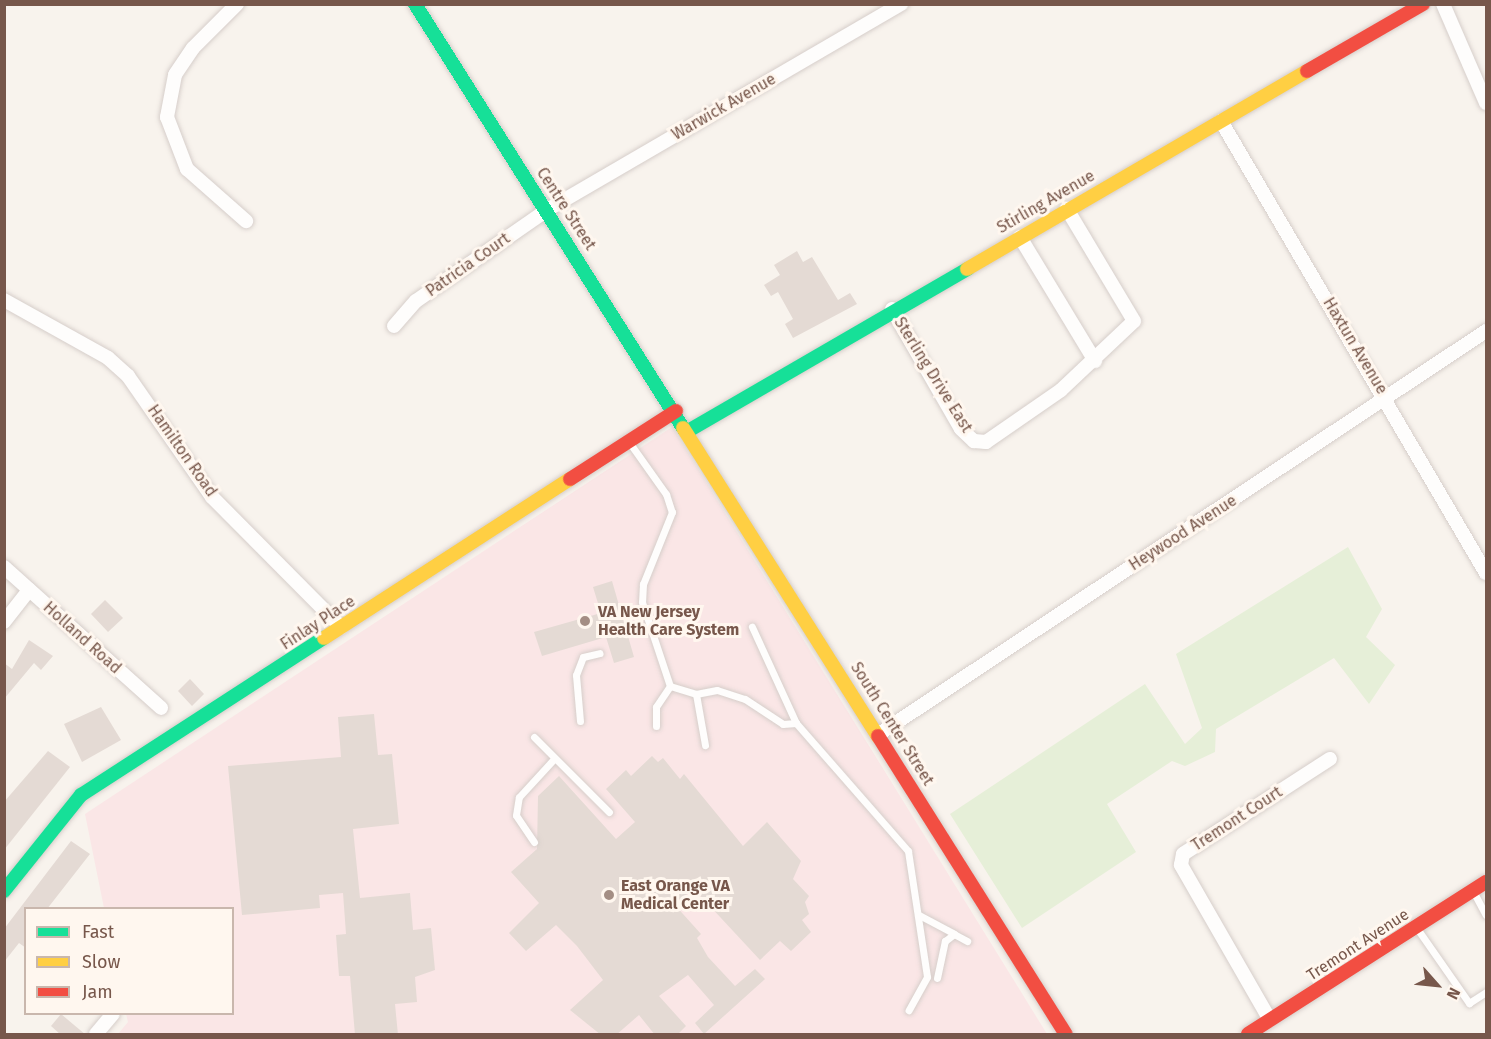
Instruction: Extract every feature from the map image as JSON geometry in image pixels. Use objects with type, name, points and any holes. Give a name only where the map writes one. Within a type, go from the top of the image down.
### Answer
[{"type":"street","points":[[237,4],[193,48],[175,75],[167,117],[187,169],[246,221]]},
{"type":"street","name":"Centre Street","points":[[415,4],[688,431]]},
{"type":"street","name":"Warwick Avenue","points":[[547,210],[901,4]]},
{"type":"street","name":"Stirling Avenue","points":[[688,431],[892,309],[1423,4]]},
{"type":"street","points":[[1443,4],[1486,103]]},
{"type":"street","name":"Haxtun Avenue","points":[[1221,121],[1386,398],[1486,573]]},
{"type":"street","points":[[1020,237],[1095,361],[1134,321],[1067,209]]},
{"type":"street","name":"Patricia Court","points":[[394,326],[416,301],[547,210]]},
{"type":"street","name":"Hamilton Road","points":[[4,300],[108,358],[128,376],[212,496],[341,627]]},
{"type":"street","name":"Sterling Drive East","points":[[892,309],[962,429],[974,441],[986,442],[1095,361]]},
{"type":"street","name":"Heywood Avenue","points":[[879,734],[1486,331]]},
{"type":"street","name":"Finlay Place","points":[[4,891],[81,795],[676,411]]},
{"type":"street","name":"South Center Street","points":[[688,431],[1066,1035]]},
{"type":"street","name":"Holland Road","points":[[4,567],[160,708]]},
{"type":"street","points":[[4,622],[29,590]]},
{"type":"street","name":"Tremont Court","points":[[1270,1020],[1181,866],[1183,854],[1330,759]]},
{"type":"street","name":"Tremont Avenue","points":[[1248,1035],[1486,882]]},
{"type":"street","points":[[96,1035],[112,1015]]},
{"type":"lane","points":[[628,442],[666,494],[672,512],[669,530],[646,572],[642,602],[670,686]]},
{"type":"lane","points":[[752,627],[796,723],[908,851],[927,977],[909,1010]]},
{"type":"lane","points":[[580,721],[576,675],[583,657],[600,653]]},
{"type":"lane","points":[[670,686],[696,694],[717,690],[745,699],[783,724],[796,723]]},
{"type":"lane","points":[[656,726],[656,707],[670,686]]},
{"type":"lane","points":[[696,694],[705,745]]},
{"type":"lane","points":[[534,737],[609,812]]},
{"type":"lane","points":[[534,842],[516,815],[519,797],[554,759]]},
{"type":"lane","points":[[1473,891],[1486,915]]},
{"type":"lane","points":[[919,915],[967,941]]},
{"type":"lane","points":[[1416,927],[1469,1003],[1486,992]]},
{"type":"lane","points":[[937,978],[937,961],[954,934]]},
{"type":"shaded area","name":"VA New Jersey Health Care System","points":[[672,427],[1047,1034],[118,1034],[128,1022],[126,1015],[234,1015],[234,907],[104,907],[85,814]]},
{"type":"green space","points":[[1348,547],[1382,609],[1366,637],[1395,665],[1369,704],[1334,658],[1216,729],[1215,752],[1185,766],[1172,761],[1107,804],[1136,852],[1022,928],[950,814],[1145,684],[1185,744],[1202,728],[1176,654]]},
{"type":"building","points":[[797,251],[803,262],[812,257],[838,300],[850,293],[857,304],[793,338],[785,324],[793,319],[778,292],[771,296],[764,285],[780,275],[774,265]]},
{"type":"building","points":[[612,581],[634,657],[614,663],[606,637],[542,656],[534,632],[601,613],[593,587]]},
{"type":"building","points":[[105,600],[123,618],[108,632],[91,614]]},
{"type":"building","points":[[29,640],[53,656],[41,670],[34,663],[4,699],[4,663],[12,669]]},
{"type":"building","points":[[190,679],[204,694],[192,706],[178,691]]},
{"type":"building","points":[[101,707],[121,740],[82,762],[64,724]]},
{"type":"building","points":[[374,714],[378,755],[392,754],[399,824],[353,829],[360,898],[410,893],[413,930],[431,928],[435,970],[415,977],[417,1002],[395,1004],[398,1035],[355,1035],[350,976],[339,976],[336,935],[346,934],[343,893],[319,895],[320,908],[242,915],[228,766],[341,757],[338,717]]},
{"type":"building","points":[[48,751],[70,767],[4,850],[4,802]]},
{"type":"building","name":"East Orange VA Medical Center","points":[[652,756],[658,762],[663,758],[680,779],[684,774],[743,846],[767,822],[801,861],[793,879],[809,896],[805,902],[809,914],[802,920],[811,932],[791,951],[780,941],[760,960],[694,889],[674,904],[701,934],[697,938],[708,957],[735,986],[755,969],[765,979],[704,1034],[695,1023],[714,1005],[688,975],[659,996],[686,1026],[677,1035],[655,1035],[639,1015],[616,1035],[601,1035],[570,1010],[603,980],[577,946],[556,925],[526,951],[509,933],[539,903],[511,872],[537,849],[538,796],[559,776],[616,839],[635,822],[606,789],[626,770],[631,776]]},
{"type":"building","points":[[71,841],[90,854],[49,907],[24,907],[24,947],[19,943],[4,962],[4,929]]},
{"type":"building","points":[[62,1015],[86,1035],[61,1035],[51,1026]]},
{"type":"traffic: fast","points":[[415,4],[683,428]]},
{"type":"traffic: fast","points":[[688,431],[967,269]]},
{"type":"traffic: fast","points":[[4,891],[81,795],[324,638]]},
{"type":"traffic: slow","points":[[967,269],[1307,71]]},
{"type":"traffic: slow","points":[[683,428],[878,736]]},
{"type":"traffic: slow","points":[[324,638],[570,479]]},
{"type":"traffic: jam","points":[[1307,71],[1423,4]]},
{"type":"traffic: jam","points":[[570,479],[676,411]]},
{"type":"traffic: jam","points":[[878,736],[1066,1034]]},
{"type":"traffic: jam","points":[[1248,1034],[1486,882]]},
{"type":"place","name":"VA New Jersey Health Care System","points":[[585,621]]},
{"type":"place","name":"East Orange VA Medical Center","points":[[609,895]]}]
